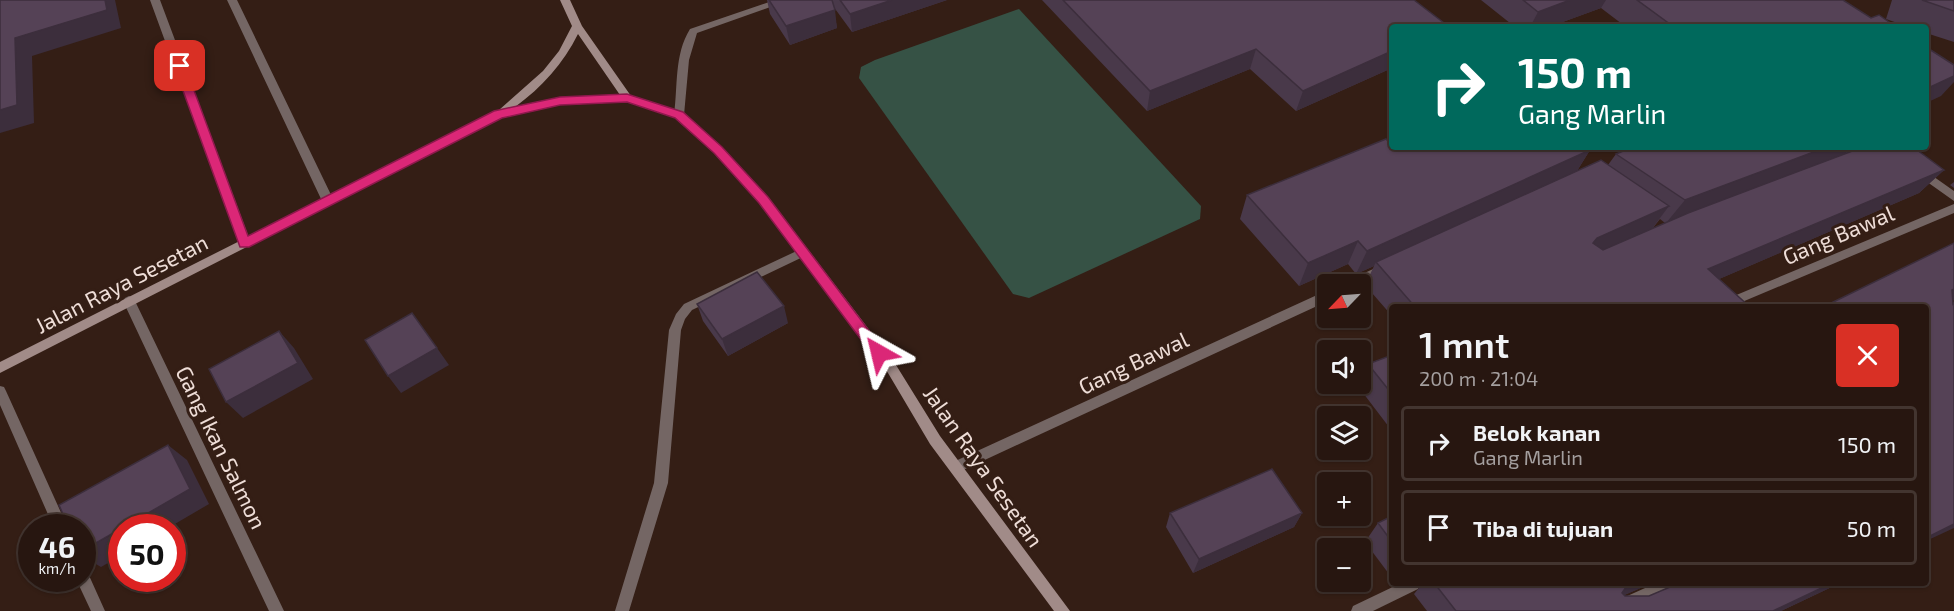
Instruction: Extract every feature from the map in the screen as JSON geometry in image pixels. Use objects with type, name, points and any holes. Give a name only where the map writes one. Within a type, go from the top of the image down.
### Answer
[{"type":"main road","points":[[566,0],[577,26],[627,98]]},
{"type":"main road","points":[[498,114],[545,78],[566,50],[577,26]]},
{"type":"main road","name":"Jalan Raya Sesetan","points":[[0,368],[498,114],[560,101],[627,98],[679,115],[718,150],[764,200],[892,369],[935,440],[1064,611]]},
{"type":"street","points":[[155,0],[245,243]]},
{"type":"street","points":[[232,0],[328,201]]},
{"type":"street","points":[[679,115],[689,36],[693,32],[785,0]]},
{"type":"street","points":[[1907,161],[1954,196]]},
{"type":"street","name":"Gang Bawal","points":[[1738,299],[1954,208]]},
{"type":"street","points":[[622,611],[661,483],[675,330],[680,317],[688,307],[802,252]]},
{"type":"street","points":[[1371,275],[1392,265]]},
{"type":"street","name":"Gang Bawal","points":[[956,467],[1317,300]]},
{"type":"street","name":"Gang Ikan Salmon","points":[[129,301],[277,611]]},
{"type":"street","points":[[0,391],[55,514]]},
{"type":"street","points":[[1358,611],[1409,586]]},
{"type":"street","points":[[1610,611],[1665,586]]},
{"type":"street","points":[[89,592],[98,611]]},
{"type":"green space","points":[[1019,9],[1201,206],[1200,219],[1029,298],[1013,294],[859,78],[861,67],[875,60]]},
{"type":"building","points":[[0,0],[105,0],[107,10],[15,38],[17,105],[0,110]]},
{"type":"building","points":[[769,0],[832,0],[835,10],[786,26]]},
{"type":"building","points":[[840,0],[892,0],[850,14]]},
{"type":"building","points":[[1063,0],[1414,0],[1445,24],[1389,24],[1389,52],[1303,91],[1256,49],[1150,91]]},
{"type":"building","points":[[1523,0],[1570,0],[1538,12]]},
{"type":"building","points":[[1637,0],[1843,0],[1871,18],[1879,15],[1892,24],[1670,24]]},
{"type":"building","points":[[1922,0],[1954,0],[1954,11]]},
{"type":"building","points":[[1929,49],[1954,65],[1954,76],[1929,88]]},
{"type":"building","points":[[1386,139],[1389,142],[1389,150],[1590,150],[1367,251],[1358,241],[1308,263],[1247,195]]},
{"type":"building","points":[[1626,150],[1819,150],[1685,200],[1616,154]]},
{"type":"building","points":[[1855,150],[1917,150],[1944,170],[1708,269],[1747,304],[1413,304],[1376,262],[1601,160],[1669,206],[1597,238],[1593,243],[1603,250],[1688,213]]},
{"type":"building","points":[[1954,243],[1954,289],[1952,290],[1954,303],[1954,524],[1929,536],[1929,304],[1829,304]]},
{"type":"building","points":[[757,272],[784,306],[722,339],[697,304]]},
{"type":"building","points":[[412,313],[437,348],[388,376],[365,340]]},
{"type":"building","points":[[279,331],[298,363],[226,402],[209,369]]},
{"type":"building","points":[[1389,356],[1389,390],[1371,368],[1371,363]]},
{"type":"building","points":[[168,445],[190,489],[146,514],[108,514],[108,536],[96,543],[96,514],[63,514],[59,505]]},
{"type":"building","points":[[1272,469],[1302,513],[1199,559],[1170,513]]},
{"type":"building","points":[[1389,518],[1389,538],[1378,523]]},
{"type":"building","points":[[1437,586],[1628,586],[1622,593],[1625,596],[1649,596],[1672,586],[1826,586],[1773,611],[1456,611]]},
{"type":"route","points":[[180,66],[245,243],[498,114],[560,101],[627,98],[679,115],[718,150],[764,200],[879,353]]}]
